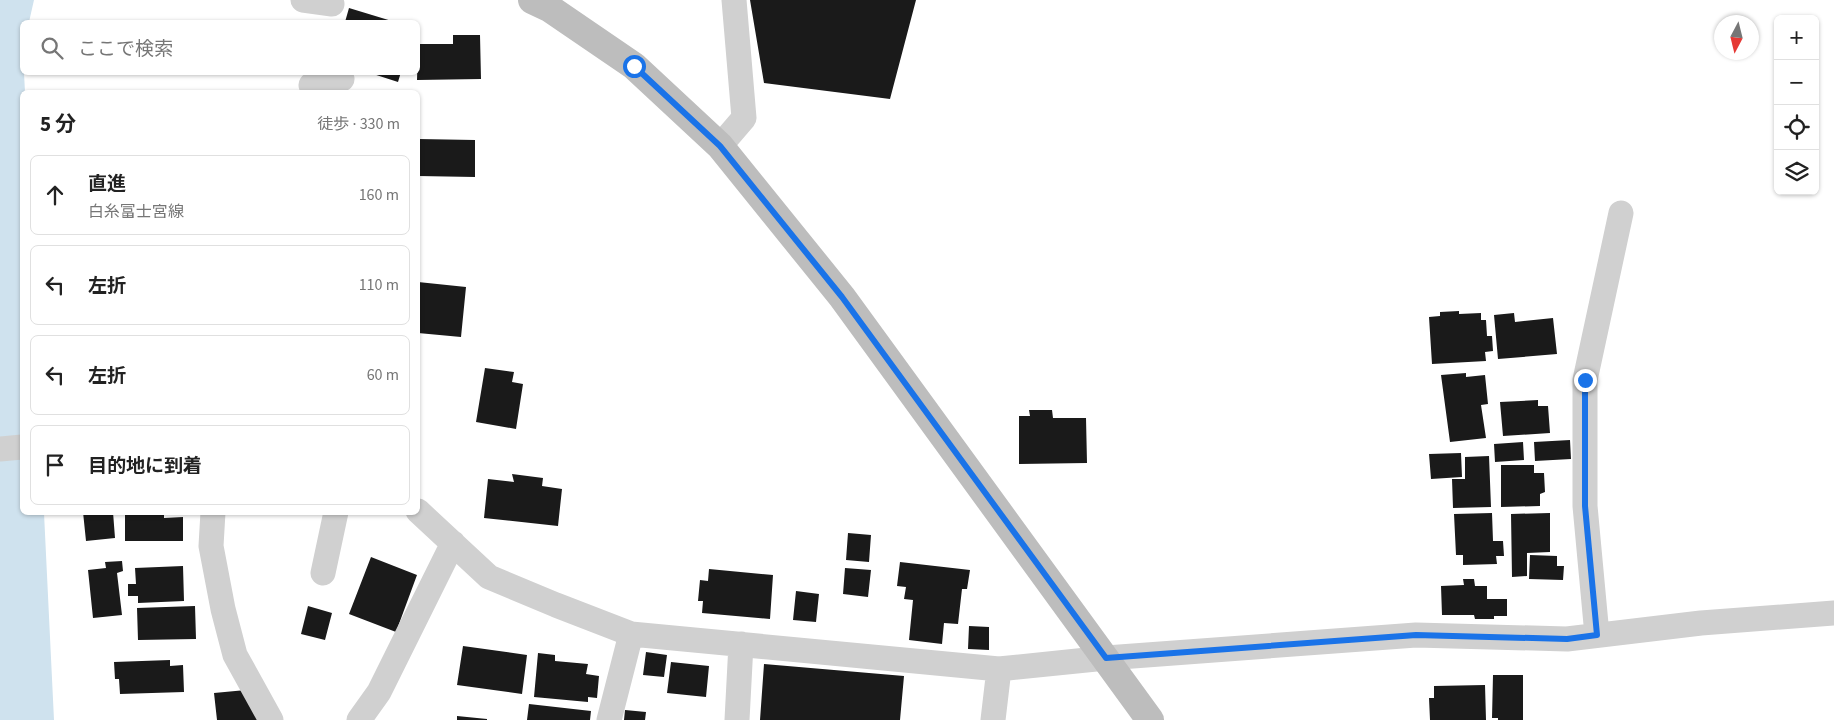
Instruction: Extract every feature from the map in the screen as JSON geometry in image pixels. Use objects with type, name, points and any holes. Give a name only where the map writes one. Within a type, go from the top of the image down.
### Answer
[{"type":"main road","points":[[532,0],[549,8],[634,66],[720,146],[842,297],[1150,720]]},
{"type":"street","points":[[303,0],[330,9]]},
{"type":"street","points":[[720,146],[744,118],[734,0]]},
{"type":"street","points":[[311,83],[342,79]]},
{"type":"street","points":[[1597,635],[1585,506],[1585,380],[1621,213]]},
{"type":"street","points":[[0,449],[20,447]]},
{"type":"street","points":[[420,513],[489,577],[631,634],[999,668],[1106,658],[1416,635],[1567,639],[1701,624],[1834,613]]},
{"type":"street","points":[[212,515],[211,546],[223,609],[235,656],[270,720]]},
{"type":"street","points":[[323,573],[335,515]]},
{"type":"street","points":[[359,720],[379,692],[453,543]]},
{"type":"street","points":[[609,720],[631,634]]},
{"type":"street","points":[[737,720],[741,644]]},
{"type":"street","points":[[993,720],[999,668]]},
{"type":"water","points":[[0,0],[34,0],[29,20],[20,20],[20,75],[24,75],[25,90],[20,90],[20,515],[44,515],[54,720],[0,720]]},
{"type":"building","points":[[750,0],[916,0],[890,99],[764,83]]},
{"type":"building","points":[[349,8],[388,20],[346,20]]},
{"type":"building","points":[[453,35],[480,35],[481,79],[417,80],[417,75],[420,75],[420,44],[453,44]]},
{"type":"building","points":[[376,75],[400,75],[398,82]]},
{"type":"building","points":[[420,139],[475,140],[475,177],[420,176]]},
{"type":"building","points":[[420,282],[466,287],[461,337],[420,333]]},
{"type":"building","points":[[1459,311],[1459,314],[1481,313],[1481,320],[1486,320],[1487,336],[1492,336],[1493,351],[1485,352],[1486,361],[1432,364],[1429,317],[1440,316],[1440,312]]},
{"type":"building","points":[[1514,313],[1515,322],[1553,318],[1557,354],[1498,359],[1494,315]]},
{"type":"building","points":[[485,368],[514,372],[512,382],[523,384],[516,429],[476,422]]},
{"type":"building","points":[[1466,373],[1466,377],[1485,375],[1488,404],[1481,405],[1486,438],[1450,442],[1441,375]]},
{"type":"building","points":[[1538,400],[1538,406],[1548,406],[1550,433],[1503,436],[1500,402]]},
{"type":"building","points":[[1029,410],[1052,410],[1053,418],[1086,418],[1087,463],[1019,464],[1019,416],[1030,416]]},
{"type":"building","points":[[1570,440],[1571,459],[1535,461],[1534,442]]},
{"type":"building","points":[[1523,442],[1524,460],[1495,462],[1494,444]]},
{"type":"building","points":[[1461,453],[1462,477],[1431,479],[1429,454]]},
{"type":"building","points":[[1489,456],[1491,507],[1453,508],[1452,479],[1465,479],[1465,457]]},
{"type":"building","points":[[1501,465],[1534,465],[1534,473],[1544,473],[1545,492],[1540,494],[1540,506],[1501,507]]},
{"type":"building","points":[[512,474],[543,478],[542,486],[562,489],[558,526],[484,518],[488,479],[514,482]]},
{"type":"building","points":[[1492,513],[1493,541],[1503,541],[1504,556],[1496,556],[1497,564],[1463,565],[1463,555],[1456,555],[1454,514]]},
{"type":"building","points":[[1550,513],[1550,552],[1527,553],[1527,576],[1512,577],[1511,514]]},
{"type":"building","points":[[83,515],[113,515],[115,538],[86,541]]},
{"type":"building","points":[[125,515],[164,515],[164,518],[183,517],[183,541],[125,541]]},
{"type":"building","points":[[848,533],[871,535],[869,562],[846,560]]},
{"type":"building","points":[[1530,555],[1557,556],[1557,566],[1564,566],[1563,580],[1529,579]]},
{"type":"building","points":[[371,557],[417,575],[396,632],[349,614]]},
{"type":"building","points":[[122,561],[123,571],[117,573],[122,615],[93,618],[88,570],[106,568],[105,562]]},
{"type":"building","points":[[900,562],[970,570],[967,589],[962,589],[958,624],[944,623],[942,644],[909,640],[913,600],[904,599],[906,587],[897,586]]},
{"type":"building","points":[[183,566],[184,601],[138,603],[138,596],[128,596],[128,584],[136,584],[135,568]]},
{"type":"building","points":[[845,568],[871,570],[868,597],[843,594]]},
{"type":"building","points":[[709,569],[773,575],[770,619],[702,613],[703,601],[698,601],[700,580],[708,581]]},
{"type":"building","points":[[1463,579],[1474,579],[1475,586],[1487,586],[1487,599],[1507,599],[1507,616],[1494,616],[1494,619],[1475,619],[1474,615],[1442,615],[1441,586],[1464,585]]},
{"type":"building","points":[[796,591],[819,594],[816,622],[793,620]]},
{"type":"building","points":[[195,606],[196,639],[138,640],[137,608]]},
{"type":"building","points":[[308,606],[332,613],[325,640],[301,634]]},
{"type":"building","points":[[969,626],[989,627],[989,650],[968,649]]},
{"type":"building","points":[[463,646],[527,655],[522,694],[457,685]]},
{"type":"building","points":[[646,652],[667,655],[664,677],[643,675]]},
{"type":"building","points":[[538,653],[555,655],[555,661],[588,664],[586,674],[599,676],[597,698],[588,697],[588,702],[534,697]]},
{"type":"building","points":[[170,660],[170,666],[183,665],[184,692],[120,694],[119,679],[115,679],[114,662]]},
{"type":"building","points":[[671,662],[709,666],[706,697],[667,693]]},
{"type":"building","points":[[764,664],[904,676],[900,720],[760,720]]},
{"type":"building","points":[[1493,675],[1523,675],[1523,720],[1498,720],[1498,718],[1492,718]]},
{"type":"building","points":[[1485,685],[1486,720],[1430,720],[1429,698],[1434,698],[1434,686]]},
{"type":"building","points":[[246,690],[258,720],[217,720],[214,693]]},
{"type":"building","points":[[529,704],[591,711],[590,720],[527,720]]},
{"type":"building","points":[[625,710],[646,712],[645,720],[624,720]]},
{"type":"building","points":[[457,716],[487,719],[487,720],[457,720]]},
{"type":"route","points":[[634,66],[720,146],[842,297],[1106,658],[1416,635],[1567,639],[1597,635],[1585,506],[1585,380]]}]
